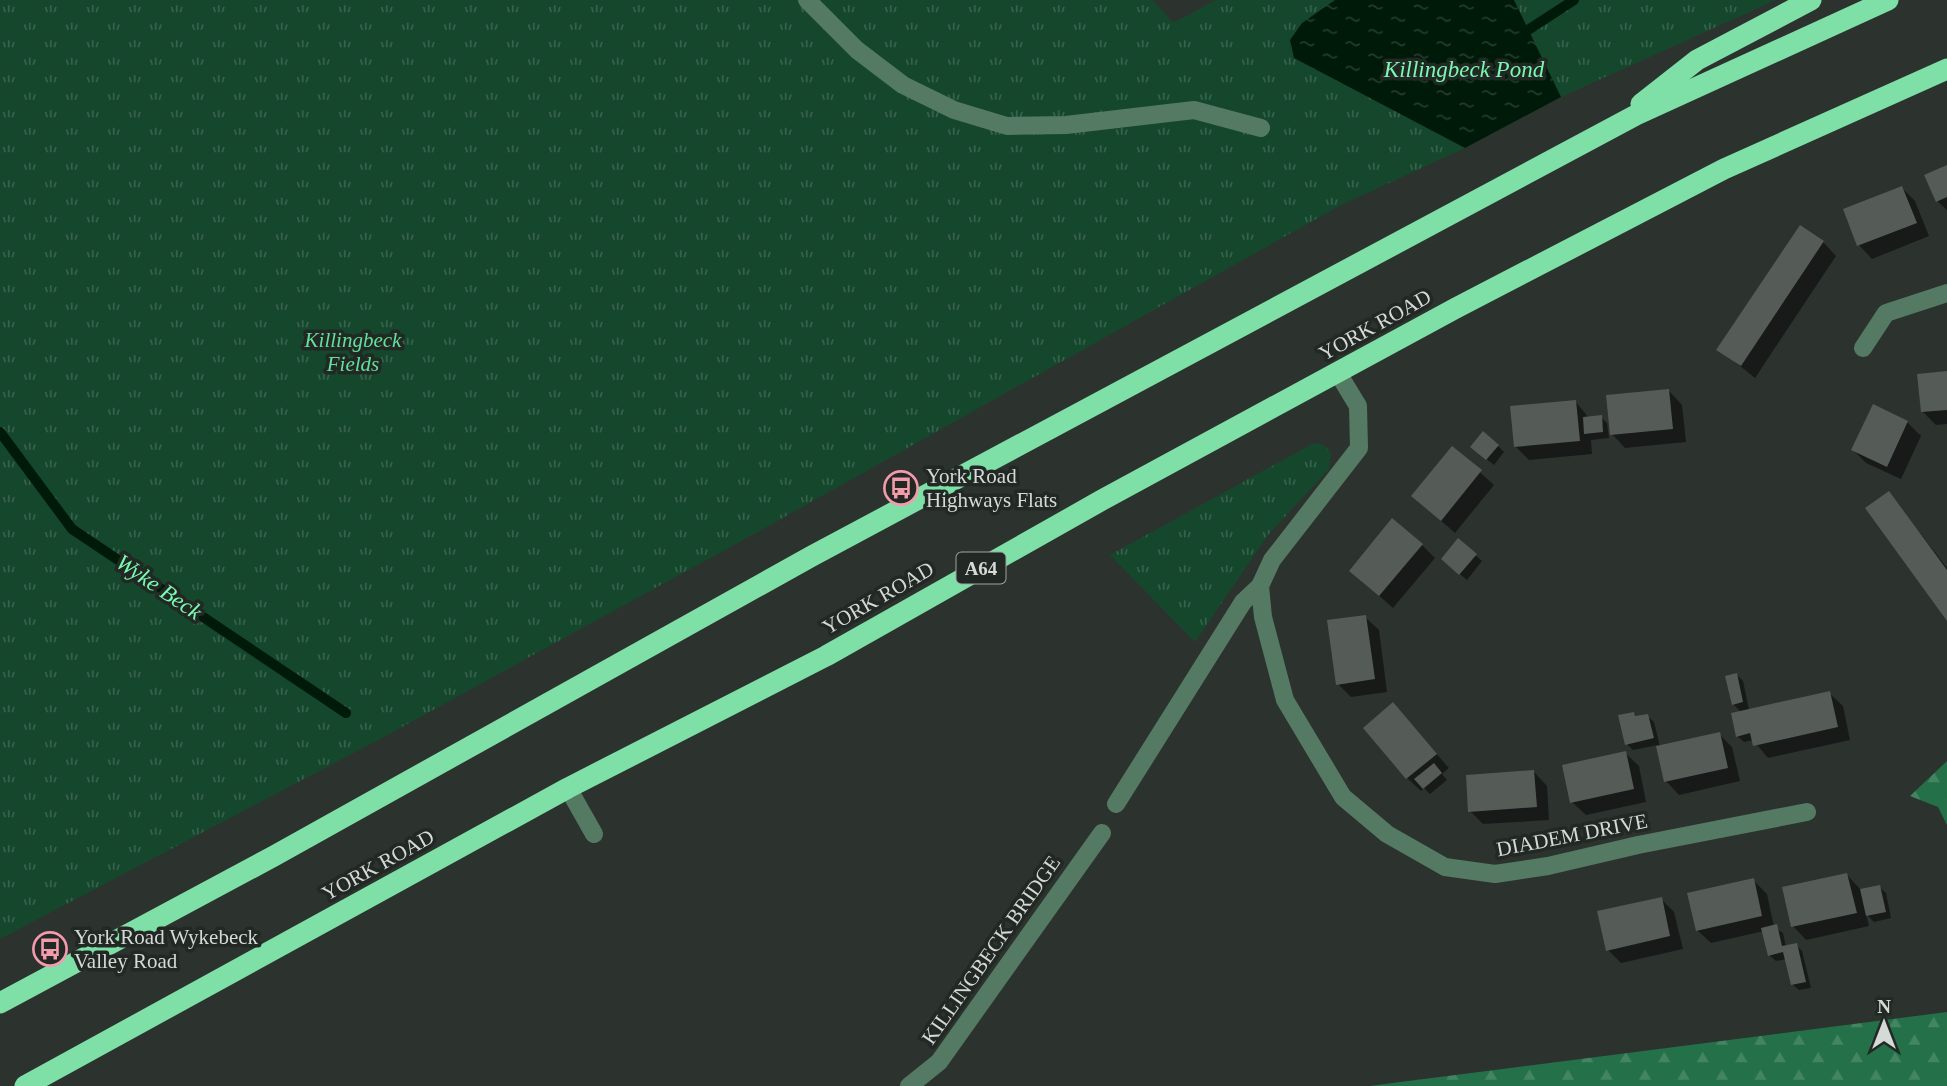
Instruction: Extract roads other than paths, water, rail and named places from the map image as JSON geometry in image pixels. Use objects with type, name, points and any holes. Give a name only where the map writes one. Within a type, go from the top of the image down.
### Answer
[{"type":"highway","points":[[1600,135],[1697,60],[1811,0]]},
{"type":"highway","points":[[0,1003],[274,856],[811,556],[1600,135],[1888,0]]},
{"type":"highway","name":"YORK ROAD","points":[[25,1086],[568,788],[825,656],[1102,500],[1338,373],[1724,169],[1947,69]]},
{"type":"street","points":[[807,0],[857,50],[903,85],[954,110],[1007,126],[1066,125],[1194,110],[1261,128]]},
{"type":"street","points":[[1863,348],[1886,313],[1947,293]]},
{"type":"street","points":[[1115,804],[1243,602],[1260,586],[1272,560],[1360,448],[1358,406],[1338,373]]},
{"type":"street","name":"DIADEM DRIVE","points":[[1260,586],[1263,617],[1285,700],[1343,797],[1387,834],[1446,867],[1495,874],[1548,866],[1638,845],[1807,812]]},
{"type":"street","points":[[568,788],[594,834]]},
{"type":"street","name":"KILLINGBECK BRIDGE","points":[[909,1086],[939,1062],[1102,833]]},
{"type":"water","name":"Killingbeck Pond","points":[[1335,0],[1514,0],[1561,97],[1465,148],[1294,58],[1290,40],[1302,23]]},
{"type":"waterway","points":[[1528,30],[1574,0]]},
{"type":"waterway","name":"Wyke Beck","points":[[0,432],[72,529],[346,713]]},
{"type":"place","name":"York Road Highways Flats","points":[[901,488]]},
{"type":"place","name":"York Road Wykebeck Valley Road","points":[[50,949]]},
{"type":"park label","name":"Killingbeck Fields","points":[[353,352]]}]
